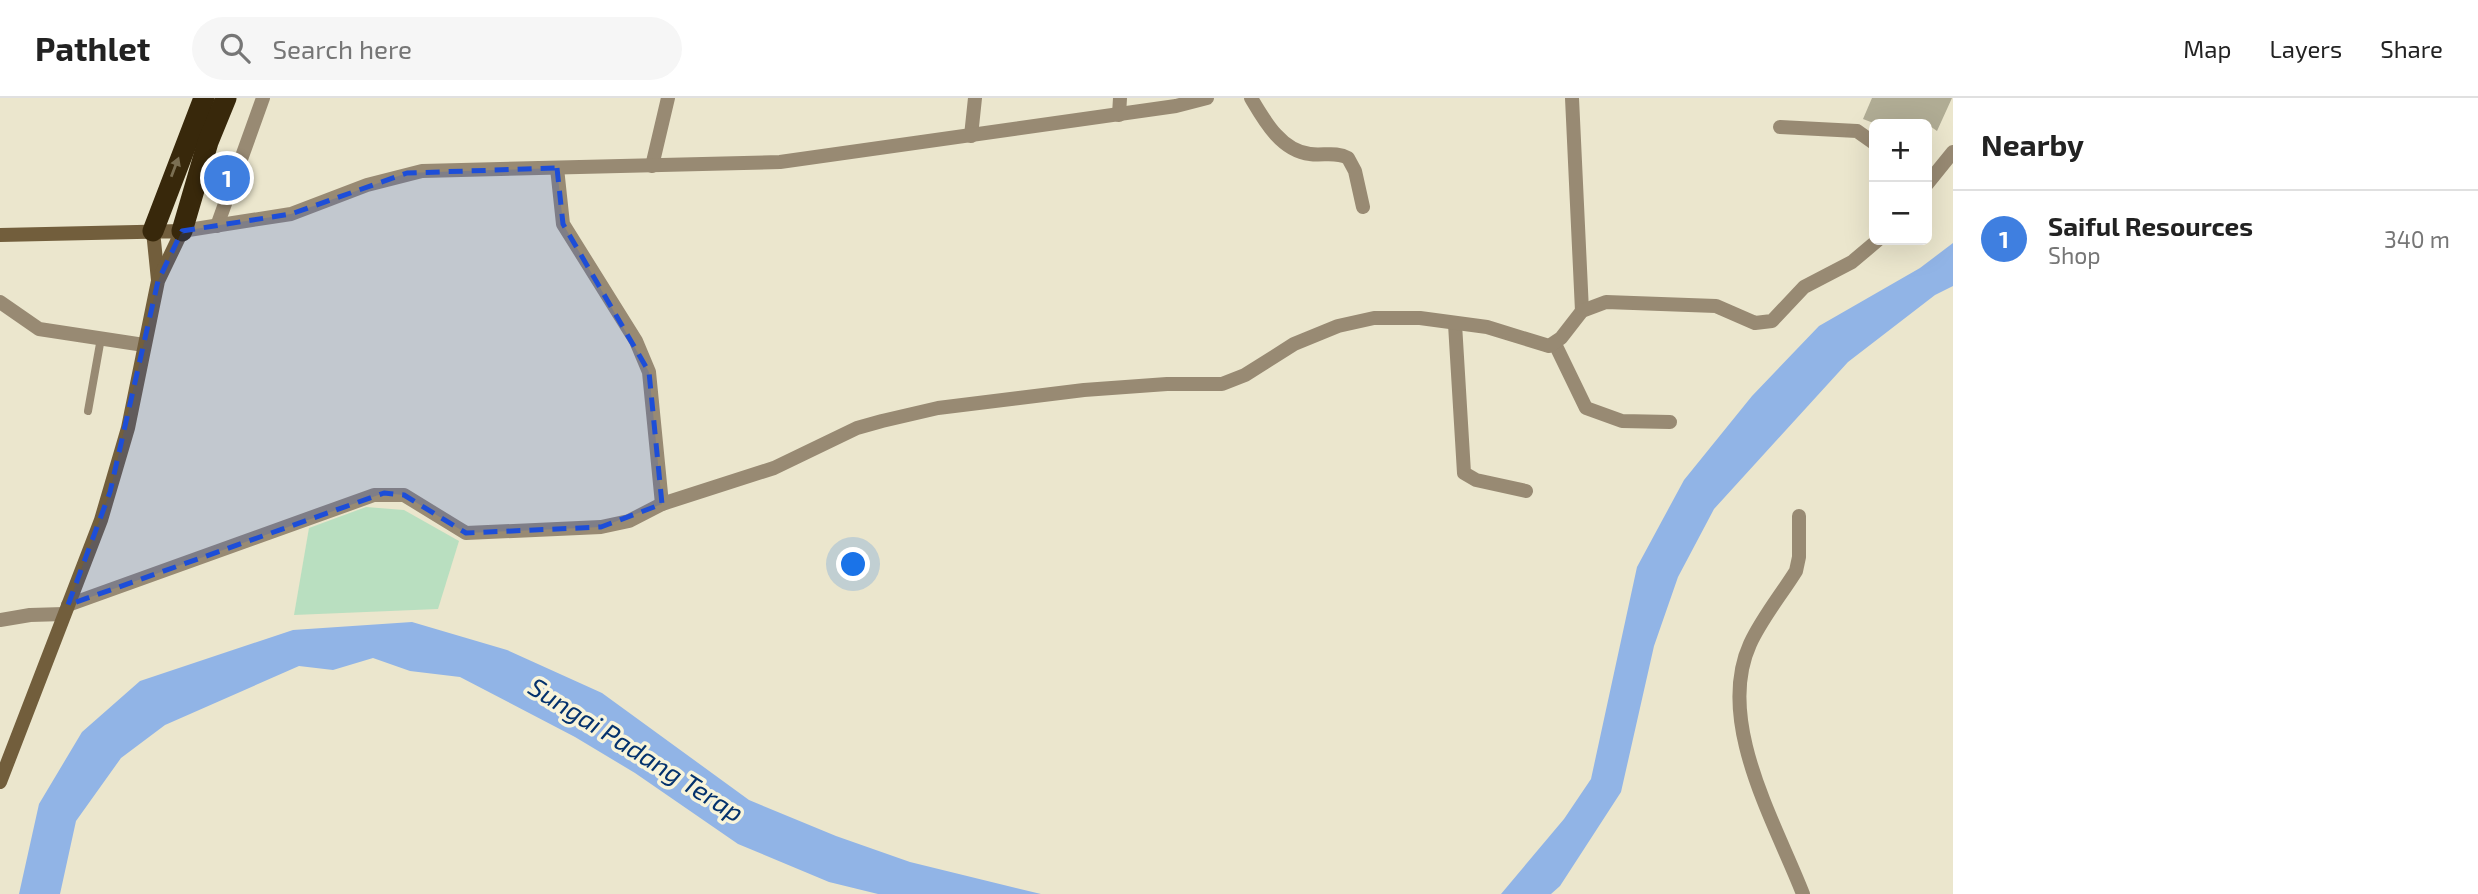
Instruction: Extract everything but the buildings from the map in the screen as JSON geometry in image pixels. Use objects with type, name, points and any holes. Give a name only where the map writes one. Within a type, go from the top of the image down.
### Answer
[{"type":"highway","points":[[153,231],[204,98]]},
{"type":"highway","points":[[181,231],[208,142],[226,98]]},
{"type":"main road","points":[[153,231],[158,281]]},
{"type":"main road","points":[[0,235],[181,231],[158,281],[136,392],[116,472],[0,782]]},
{"type":"street","points":[[217,226],[263,98]]},
{"type":"street","points":[[652,166],[668,98]]},
{"type":"street","points":[[971,136],[975,98]]},
{"type":"street","points":[[1119,115],[1120,98]]},
{"type":"street","points":[[181,231],[291,214],[407,173],[448,169],[780,162],[1119,115],[1207,98]]},
{"type":"street","points":[[1251,98],[1273,131],[1287,145],[1301,152],[1334,154],[1348,158],[1355,171],[1363,207]]},
{"type":"street","points":[[1572,98],[1582,312]]},
{"type":"street","points":[[1780,127],[1857,131],[1869,139]]},
{"type":"street","points":[[1929,182],[1953,152]]},
{"type":"street","points":[[557,168],[563,224],[631,332],[649,372],[662,504]]},
{"type":"street","points":[[0,620],[66,610],[384,493],[404,495],[457,529],[474,533],[614,525],[643,515],[662,504],[774,468],[857,428],[918,411],[1131,386],[1212,385],[1245,375],[1294,344],[1338,326],[1374,318],[1420,318],[1487,327],[1544,346],[1555,344],[1582,312],[1606,302],[1716,306],[1763,323],[1780,314],[1804,287],[1852,262],[1872,245]]},
{"type":"street","points":[[0,302],[39,329],[144,345]]},
{"type":"street","points":[[1455,324],[1464,473],[1476,480],[1525,491]]},
{"type":"street","points":[[1555,344],[1586,408],[1622,421],[1670,422]]},
{"type":"street","points":[[1799,516],[1799,557],[1796,571],[1750,645],[1740,676],[1739,708],[1747,750],[1803,894]]},
{"type":"lane","points":[[88,411],[100,338]]},
{"type":"highlighted area","points":[[557,168],[563,224],[649,372],[662,504],[601,527],[466,533],[404,495],[384,493],[68,605],[110,492],[158,281],[182,231],[291,214],[407,173]]},
{"type":"green space","points":[[366,507],[404,510],[459,541],[438,609],[294,615],[309,528]]},
{"type":"water","points":[[1953,243],[1953,286],[1935,295],[1848,362],[1714,509],[1678,577],[1654,646],[1621,792],[1560,886],[1551,894],[1501,894],[1564,819],[1591,779],[1637,567],[1684,480],[1752,396],[1819,326],[1920,268]]},
{"type":"water","name":"Sungai Padang Terap","points":[[412,622],[507,650],[602,693],[749,800],[836,836],[910,862],[1041,894],[878,894],[829,882],[738,844],[635,773],[575,737],[460,677],[410,671],[373,658],[333,670],[299,666],[165,725],[121,758],[76,821],[60,894],[19,894],[39,804],[82,732],[140,681],[293,630]]},
{"type":"place","name":"Saiful Resources","points":[[227,178]]}]
